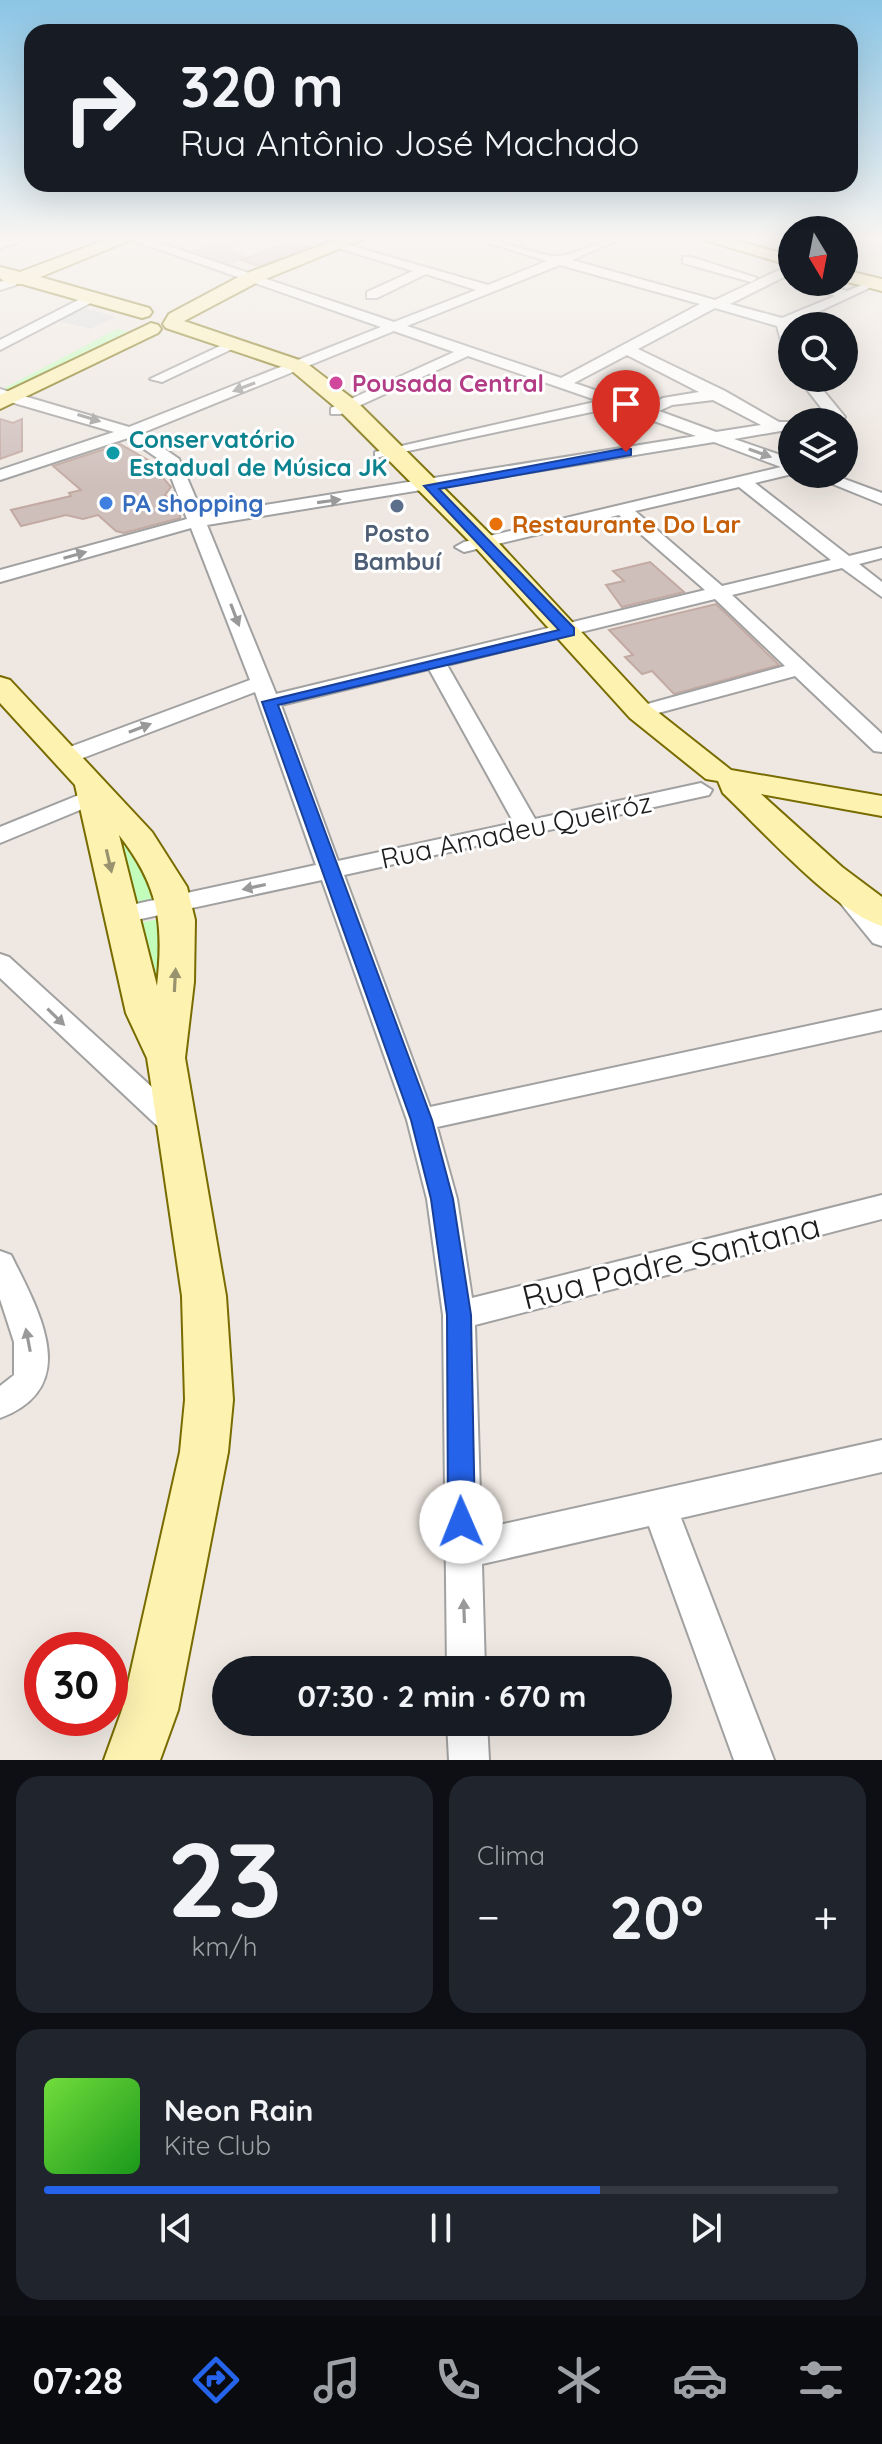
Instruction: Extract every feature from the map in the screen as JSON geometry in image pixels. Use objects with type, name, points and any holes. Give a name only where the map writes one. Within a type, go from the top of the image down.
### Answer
[{"type":"street","points":[[0,346],[48,321]]},
{"type":"street","points":[[4,395],[148,321]]},
{"type":"street","points":[[153,321],[225,349],[292,368]]},
{"type":"street","points":[[153,321],[292,368],[343,409],[560,634],[640,712],[795,857],[836,879],[882,914]]},
{"type":"street","points":[[377,321],[646,412],[778,462]]},
{"type":"street","points":[[0,475],[130,432],[410,321]]},
{"type":"street","points":[[563,383],[680,321]]},
{"type":"street","points":[[157,379],[225,349]]},
{"type":"street","points":[[629,350],[778,423]]},
{"type":"street","points":[[343,409],[466,352]]},
{"type":"street","points":[[816,392],[830,408]]},
{"type":"street","points":[[646,412],[668,401],[720,394]]},
{"type":"street","points":[[4,395],[130,432],[173,462],[265,692],[421,1120],[442,1199],[459,1315],[466,1656]]},
{"type":"street","points":[[388,453],[615,402]]},
{"type":"street","points":[[0,576],[198,521],[422,488],[778,427]]},
{"type":"street","points":[[475,545],[778,471]]},
{"type":"street","points":[[744,482],[882,591]]},
{"type":"street","points":[[853,488],[882,499]]},
{"type":"street","points":[[622,509],[719,593],[882,746]]},
{"type":"street","points":[[67,756],[265,692],[436,663],[882,553]]},
{"type":"street","points":[[560,634],[624,719],[717,783]]},
{"type":"street","points":[[436,663],[528,827]]},
{"type":"street","points":[[640,712],[801,668]]},
{"type":"street","points":[[0,686],[67,756],[162,871],[174,905],[176,982],[168,1067],[152,1080],[119,1077]]},
{"type":"street","name":"Rua Amadeu Queiróz","points":[[122,915],[717,783],[882,806]]},
{"type":"street","points":[[0,836],[95,791]]},
{"type":"street","points":[[95,791],[145,1013],[168,1067],[204,1296],[209,1400],[204,1452],[147,1743]]},
{"type":"street","points":[[836,879],[851,903],[882,937]]},
{"type":"street","points":[[0,963],[119,1077],[178,1128]]},
{"type":"street","points":[[421,1120],[882,1020]]},
{"type":"street","name":"Rua Padre Santana","points":[[459,1315],[882,1207]]},
{"type":"street","points":[[0,1264],[25,1325],[32,1371],[27,1383],[0,1403]]},
{"type":"street","points":[[462,1551],[882,1456]]},
{"type":"street","points":[[659,1506],[754,1760]]},
{"type":"street","points":[[468,1736],[469,1760]]},
{"type":"green space","points":[[117,329],[134,333],[17,392],[3,389]]},
{"type":"green space","points":[[116,830],[167,899],[132,906]]},
{"type":"green space","points":[[170,917],[165,991],[150,993],[138,923]]},
{"type":"shaded area","points":[[59,321],[107,321],[90,329]]},
{"type":"building","points":[[0,419],[13,423],[22,419],[22,451],[0,459]]},
{"type":"building","name":"PA shopping","points":[[120,444],[148,460],[171,487],[165,495],[180,510],[180,518],[124,533],[116,531],[98,515],[83,519],[66,515],[21,526],[11,510],[71,496],[69,493],[81,490],[53,466]]},
{"type":"building","points":[[650,562],[684,592],[622,607],[606,585],[624,581],[613,571]]},
{"type":"building","points":[[716,604],[779,665],[674,694],[652,671],[642,674],[625,657],[633,655],[609,630]]},
{"type":"place","name":"Pousada Central","points":[[336,383]]},
{"type":"place","name":"Conservatório Estadual de Música JK","points":[[113,453]]},
{"type":"place","name":"PA shopping","points":[[106,503]]},
{"type":"place","name":"Posto Bambuí","points":[[397,506]]},
{"type":"place","name":"Restaurante Do Lar","points":[[496,524]]},
{"type":"route","points":[[461,1522],[459,1315],[442,1199],[421,1120],[269,702],[569,632],[430,486],[626,452]]}]
